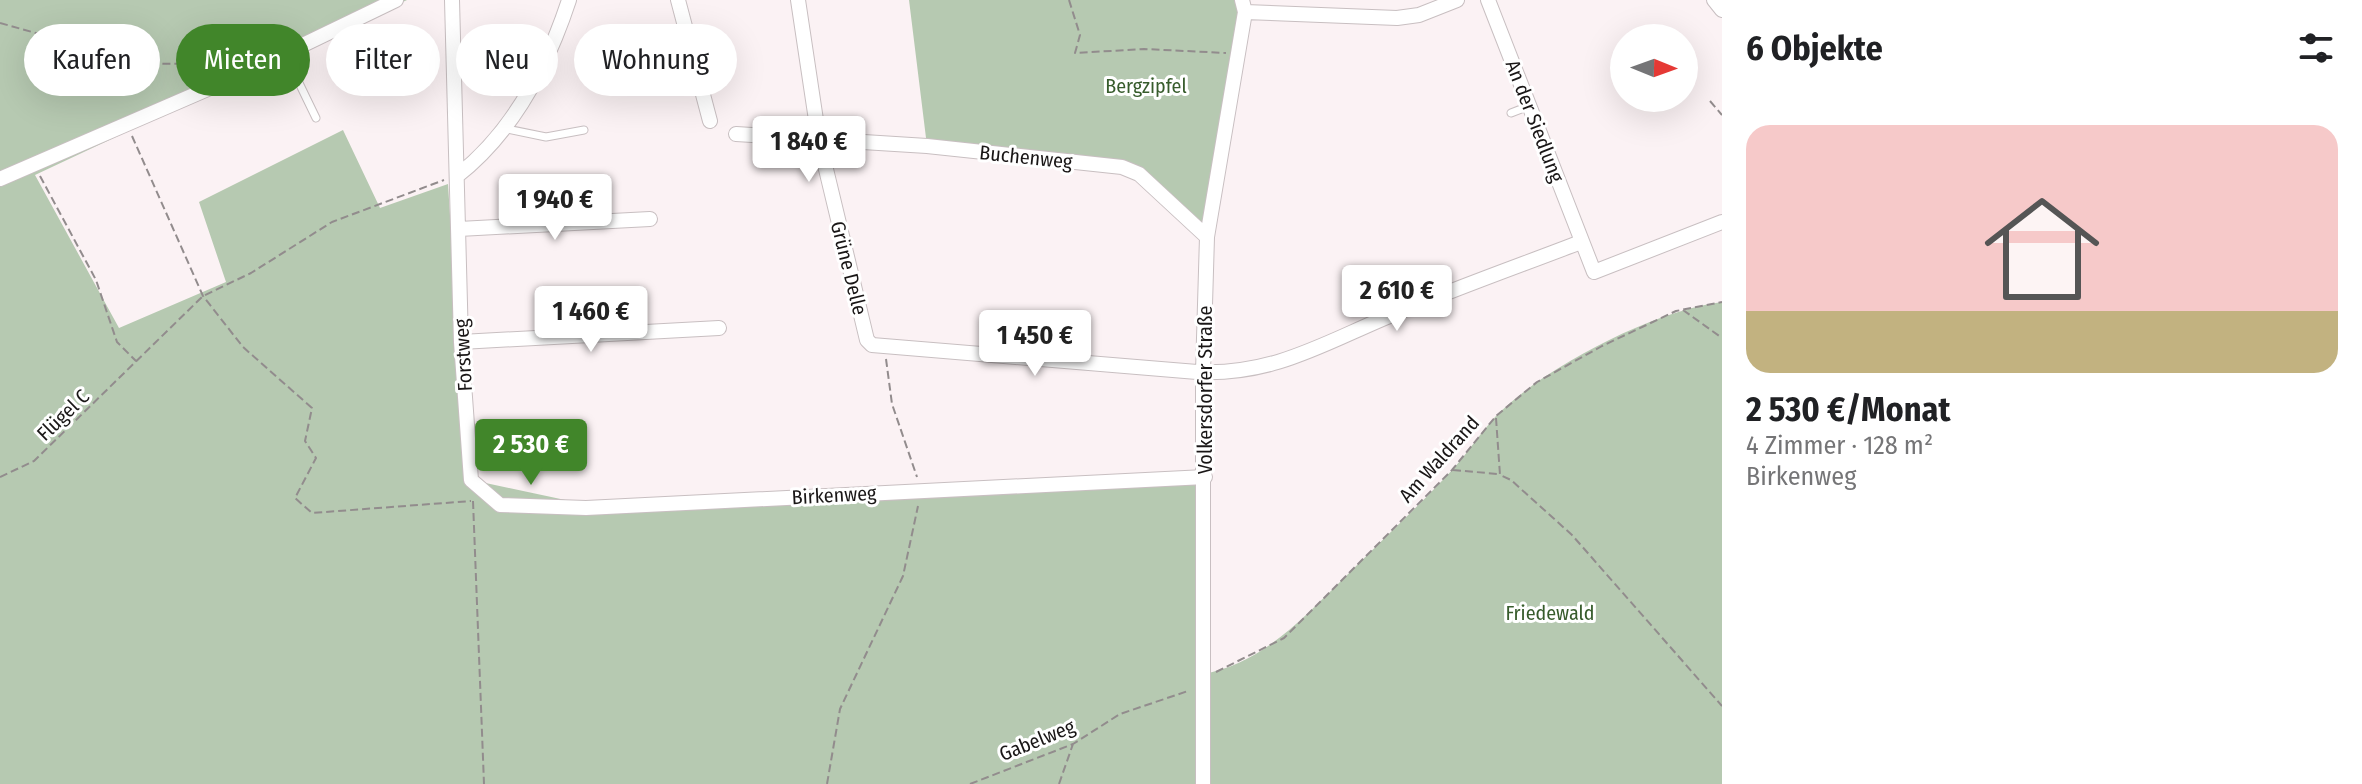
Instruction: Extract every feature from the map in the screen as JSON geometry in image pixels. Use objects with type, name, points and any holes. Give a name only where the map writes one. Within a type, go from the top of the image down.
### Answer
[{"type":"street","points":[[310,42],[396,0]]},
{"type":"street","name":"Forstweg","points":[[452,0],[461,342],[471,480]]},
{"type":"street","points":[[457,176],[486,153],[507,129],[559,32],[569,0]]},
{"type":"street","points":[[678,0],[710,121]]},
{"type":"street","name":"Grüne Delle","points":[[798,0],[819,140],[838,227],[867,340],[878,346]]},
{"type":"street","points":[[1243,6],[1397,18],[1419,15],[1457,0]]},
{"type":"street","name":"An der Siedlung","points":[[1488,0],[1594,272],[1722,222]]},
{"type":"street","points":[[1714,0],[1722,10]]},
{"type":"street","name":"Volkersdorfer Straße","points":[[1203,784],[1203,372],[1207,237],[1239,52],[1243,6]]},
{"type":"street","points":[[0,179],[188,96]]},
{"type":"street","name":"Buchenweg","points":[[736,134],[927,146],[1122,167],[1139,174],[1207,237]]},
{"type":"street","points":[[459,229],[650,219]]},
{"type":"street","points":[[878,346],[1203,372],[1247,372],[1277,364],[1398,312],[1581,242]]},
{"type":"street","points":[[461,342],[719,328]]},
{"type":"street","name":"Birkenweg","points":[[471,480],[500,505],[586,508],[1205,477]]},
{"type":"lane","points":[[305,96],[316,118]]},
{"type":"lane","points":[[1511,113],[1529,106]]},
{"type":"lane","points":[[507,129],[546,137],[584,130]]},
{"type":"path","points":[[1069,0],[1080,35],[1075,53],[1144,49],[1239,52]]},
{"type":"path","points":[[0,23],[147,64],[176,64]]},
{"type":"path","points":[[1710,101],[1722,115]]},
{"type":"path","points":[[125,122],[203,296],[243,347],[312,408],[305,441],[316,458],[295,498],[312,513],[473,501]]},
{"type":"path","points":[[34,164],[96,280],[117,342],[136,362]]},
{"type":"path","name":"Flügel C","points":[[0,477],[34,461],[203,296],[251,273],[332,222],[457,176]]},
{"type":"path","name":"Am Waldrand","points":[[1203,680],[1284,638],[1452,470],[1496,416],[1537,382],[1602,346],[1682,309],[1722,302]]},
{"type":"path","points":[[1682,309],[1722,338]]},
{"type":"path","points":[[827,784],[840,709],[903,576],[921,490],[892,404],[878,346]]},
{"type":"path","points":[[1496,416],[1500,475]]},
{"type":"path","points":[[1452,470],[1500,475],[1572,535],[1722,706]]},
{"type":"path","points":[[471,480],[484,784]]},
{"type":"path","name":"Gabelweg","points":[[970,784],[1073,744],[1120,714],[1203,680]]},
{"type":"path","points":[[1059,784],[1073,744]]},
{"type":"green space","name":"Friedewald","points":[[0,0],[407,0],[356,24],[326,24],[326,38],[310,46],[310,24],[176,24],[176,96],[203,96],[35,175],[119,328],[226,282],[199,202],[343,130],[380,208],[448,184],[467,479],[612,510],[1199,479],[1196,688],[1203,674],[1244,661],[1296,624],[1440,482],[1485,428],[1517,397],[1571,361],[1634,329],[1665,316],[1722,302],[1722,784],[0,784]]},
{"type":"green space","name":"Bergzipfel","points":[[909,0],[1242,0],[1207,237],[1139,174],[927,146]]}]
